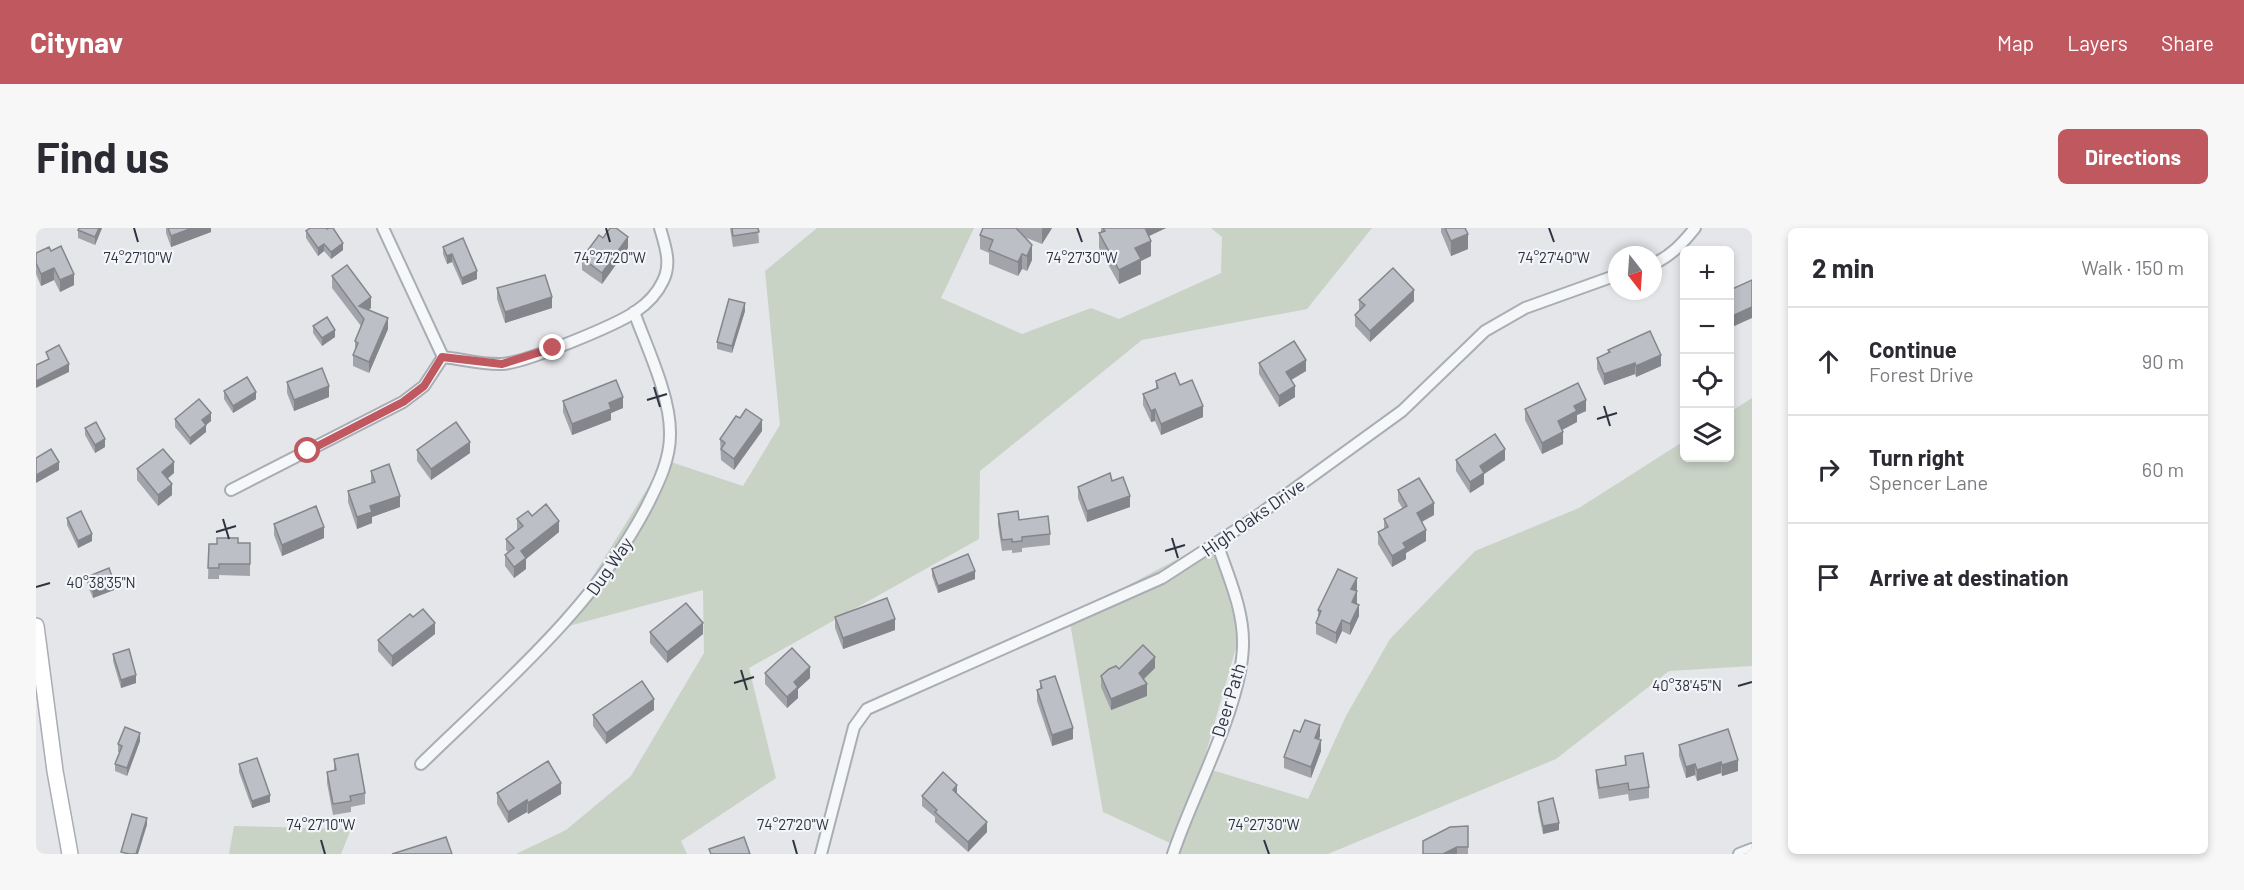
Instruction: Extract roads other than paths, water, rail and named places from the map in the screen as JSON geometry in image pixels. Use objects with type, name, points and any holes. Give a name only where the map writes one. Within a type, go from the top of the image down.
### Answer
[{"type":"main road","points":[[36,626],[55,771],[70,854]]},
{"type":"street","points":[[383,228],[442,357]]},
{"type":"street","points":[[442,357],[502,364],[516,362],[590,334],[634,312],[655,295],[668,266],[668,255],[660,228]]},
{"type":"street","points":[[1662,260],[1683,244],[1695,228]]},
{"type":"street","name":"High Oaks Drive","points":[[821,854],[854,727],[867,710],[880,701],[1139,590],[1217,543],[1402,411],[1485,331],[1525,308],[1608,278]]},
{"type":"street","name":"Dug Way","points":[[421,764],[583,602],[627,543],[655,489],[669,448],[669,424],[663,396],[634,312]]},
{"type":"street","points":[[231,490],[403,402],[424,386],[442,357]]},
{"type":"street","name":"Deer Path","points":[[1173,854],[1235,691],[1244,646],[1240,612],[1217,543]]},
{"type":"street","points":[[1739,854],[1752,849]]}]
